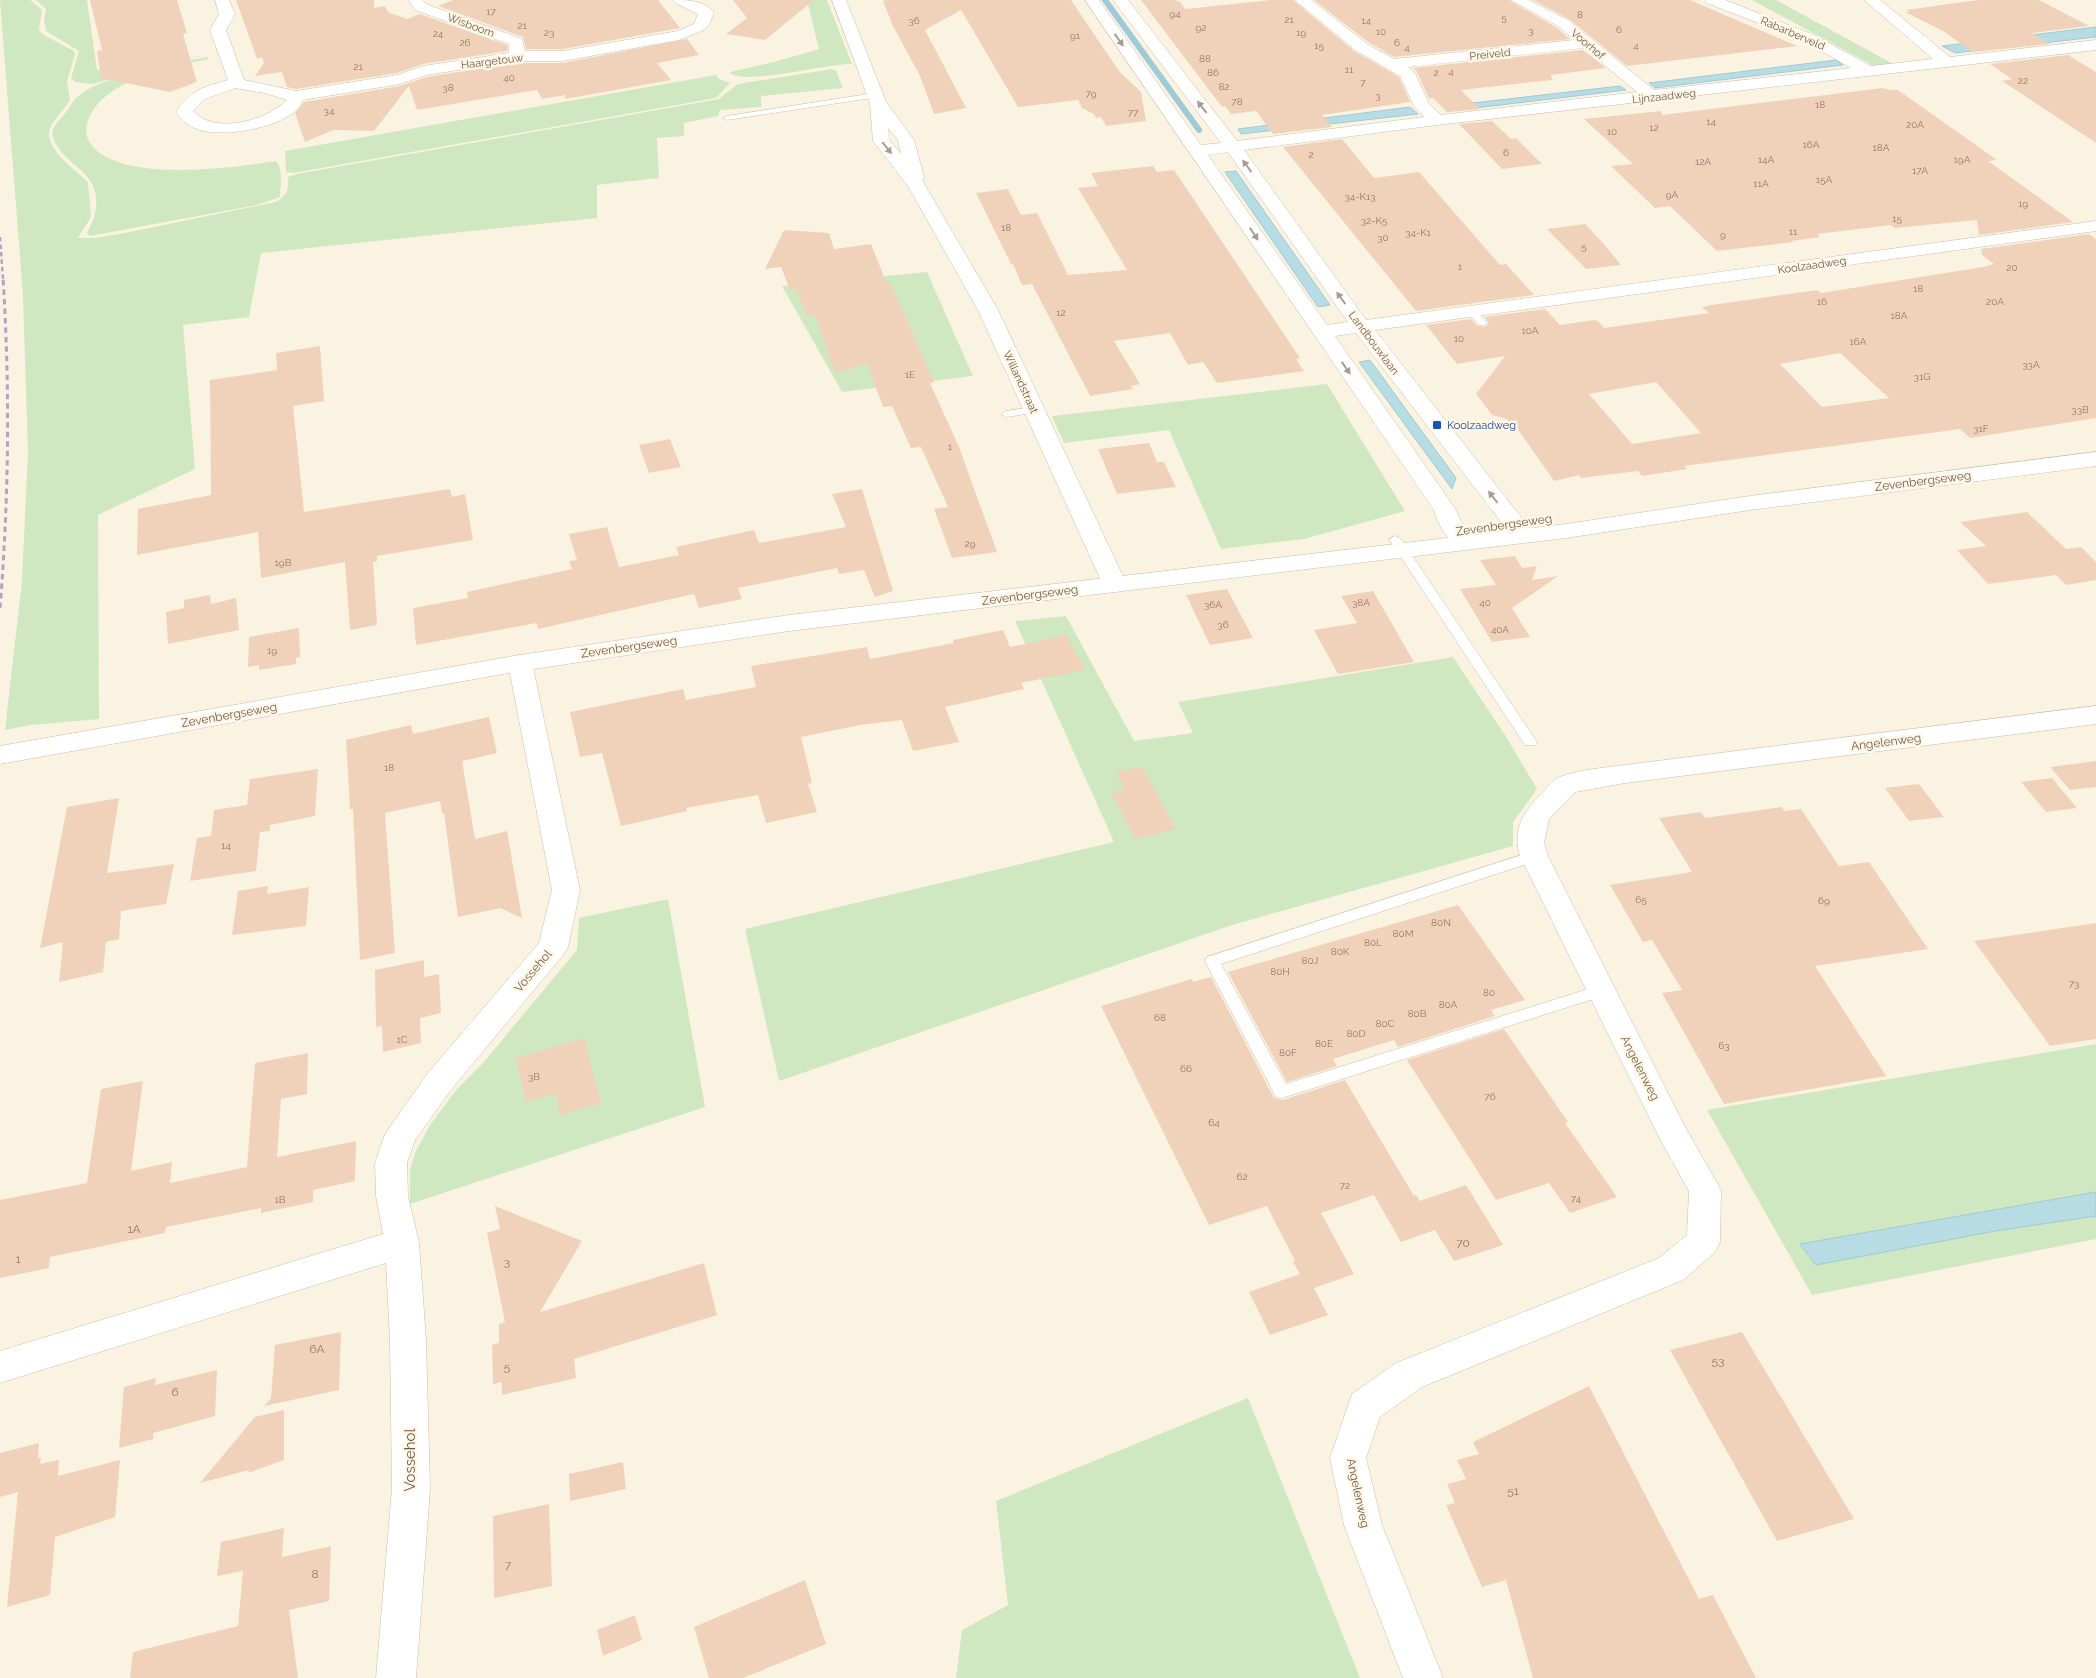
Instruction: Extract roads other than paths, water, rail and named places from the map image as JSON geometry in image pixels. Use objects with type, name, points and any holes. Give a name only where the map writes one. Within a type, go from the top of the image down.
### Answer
[{"type":"street","points":[[222,0],[227,14],[218,30],[237,84]]},
{"type":"street","name":"Wisboom","points":[[416,0],[420,7],[517,42],[517,56]]},
{"type":"street","name":"Haargetouw","points":[[296,96],[294,103],[288,110],[277,117],[255,124],[219,128],[201,126],[188,120],[184,112],[193,99],[216,88],[237,84],[245,88],[268,89],[282,96],[296,96],[400,79],[423,71],[517,56],[563,56],[690,33],[701,26],[706,19],[706,12],[697,6],[680,0]]},
{"type":"street","name":"Willandstraat","points":[[839,0],[876,99],[881,140],[916,184],[988,310],[1115,585]]},
{"type":"street","points":[[1092,0],[1445,510],[1461,536]]},
{"type":"street","name":"Landbouwlaan","points":[[1120,0],[1232,146],[1361,326],[1518,529]]},
{"type":"street","points":[[1302,0],[1361,47],[1407,73],[1422,106],[1437,120]]},
{"type":"street","name":"Voorhof","points":[[1518,0],[1563,23],[1652,97]]},
{"type":"street","name":"Rabarberveld","points":[[1712,0],[1809,38],[1870,72]]},
{"type":"street","points":[[1871,0],[1948,63]]},
{"type":"street","name":"Preiveld","points":[[1393,64],[1587,43]]},
{"type":"street","name":"Lijnzaadweg","points":[[1232,146],[1437,120],[2096,45]]},
{"type":"street","points":[[1196,151],[1232,146]]},
{"type":"street","name":"Koolzaadweg","points":[[1320,332],[1361,326],[1477,317],[2096,226]]},
{"type":"street","name":"Zevenbergseweg","points":[[0,755],[520,663],[789,623],[1262,567],[1399,544],[1518,529],[1566,531],[1750,503],[2096,459]]},
{"type":"street","name":"Vossehol","points":[[396,1678],[411,1489],[408,1340],[402,1243],[392,1196],[391,1163],[401,1134],[439,1082],[553,948],[566,890],[520,663]]},
{"type":"street","name":"Angelenweg","points":[[1423,1678],[1363,1525],[1348,1458],[1364,1406],[1410,1375],[1671,1269],[1703,1242],[1705,1190],[1673,1134],[1534,856],[1530,842],[1536,815],[1567,784],[1625,774],[2096,715]]},
{"type":"street","points":[[0,1367],[402,1243]]},
{"type":"lane","points":[[727,118],[876,99]]},
{"type":"lane","points":[[1006,414],[1034,410]]},
{"type":"lane","points":[[1399,544],[1530,742]]},
{"type":"lane","points":[[1534,856],[1212,961],[1282,1092],[1601,991]]},
{"type":"water","points":[[2096,27],[2096,37],[1955,53],[1942,46]]},
{"type":"water","points":[[1836,60],[1843,65],[1655,88],[1649,83]]},
{"type":"water","points":[[1620,86],[1626,90],[1450,111],[1447,106]]},
{"type":"water","points":[[1410,107],[1418,114],[1241,134],[1238,129]]},
{"type":"water","points":[[1236,171],[1330,305],[1318,307],[1225,172]]},
{"type":"water","points":[[1370,360],[1456,478],[1452,489],[1359,362]]},
{"type":"water","points":[[2096,1192],[2096,1216],[1995,1231],[1816,1265],[1800,1244]]},
{"type":"waterway","points":[[1105,0],[1199,130]]},
{"type":"railway","points":[[0,237],[3,279]]},
{"type":"railway","points":[[0,608],[8,442],[3,277]]},
{"type":"place","name":"Koolzaadweg","points":[[1437,425]]}]
